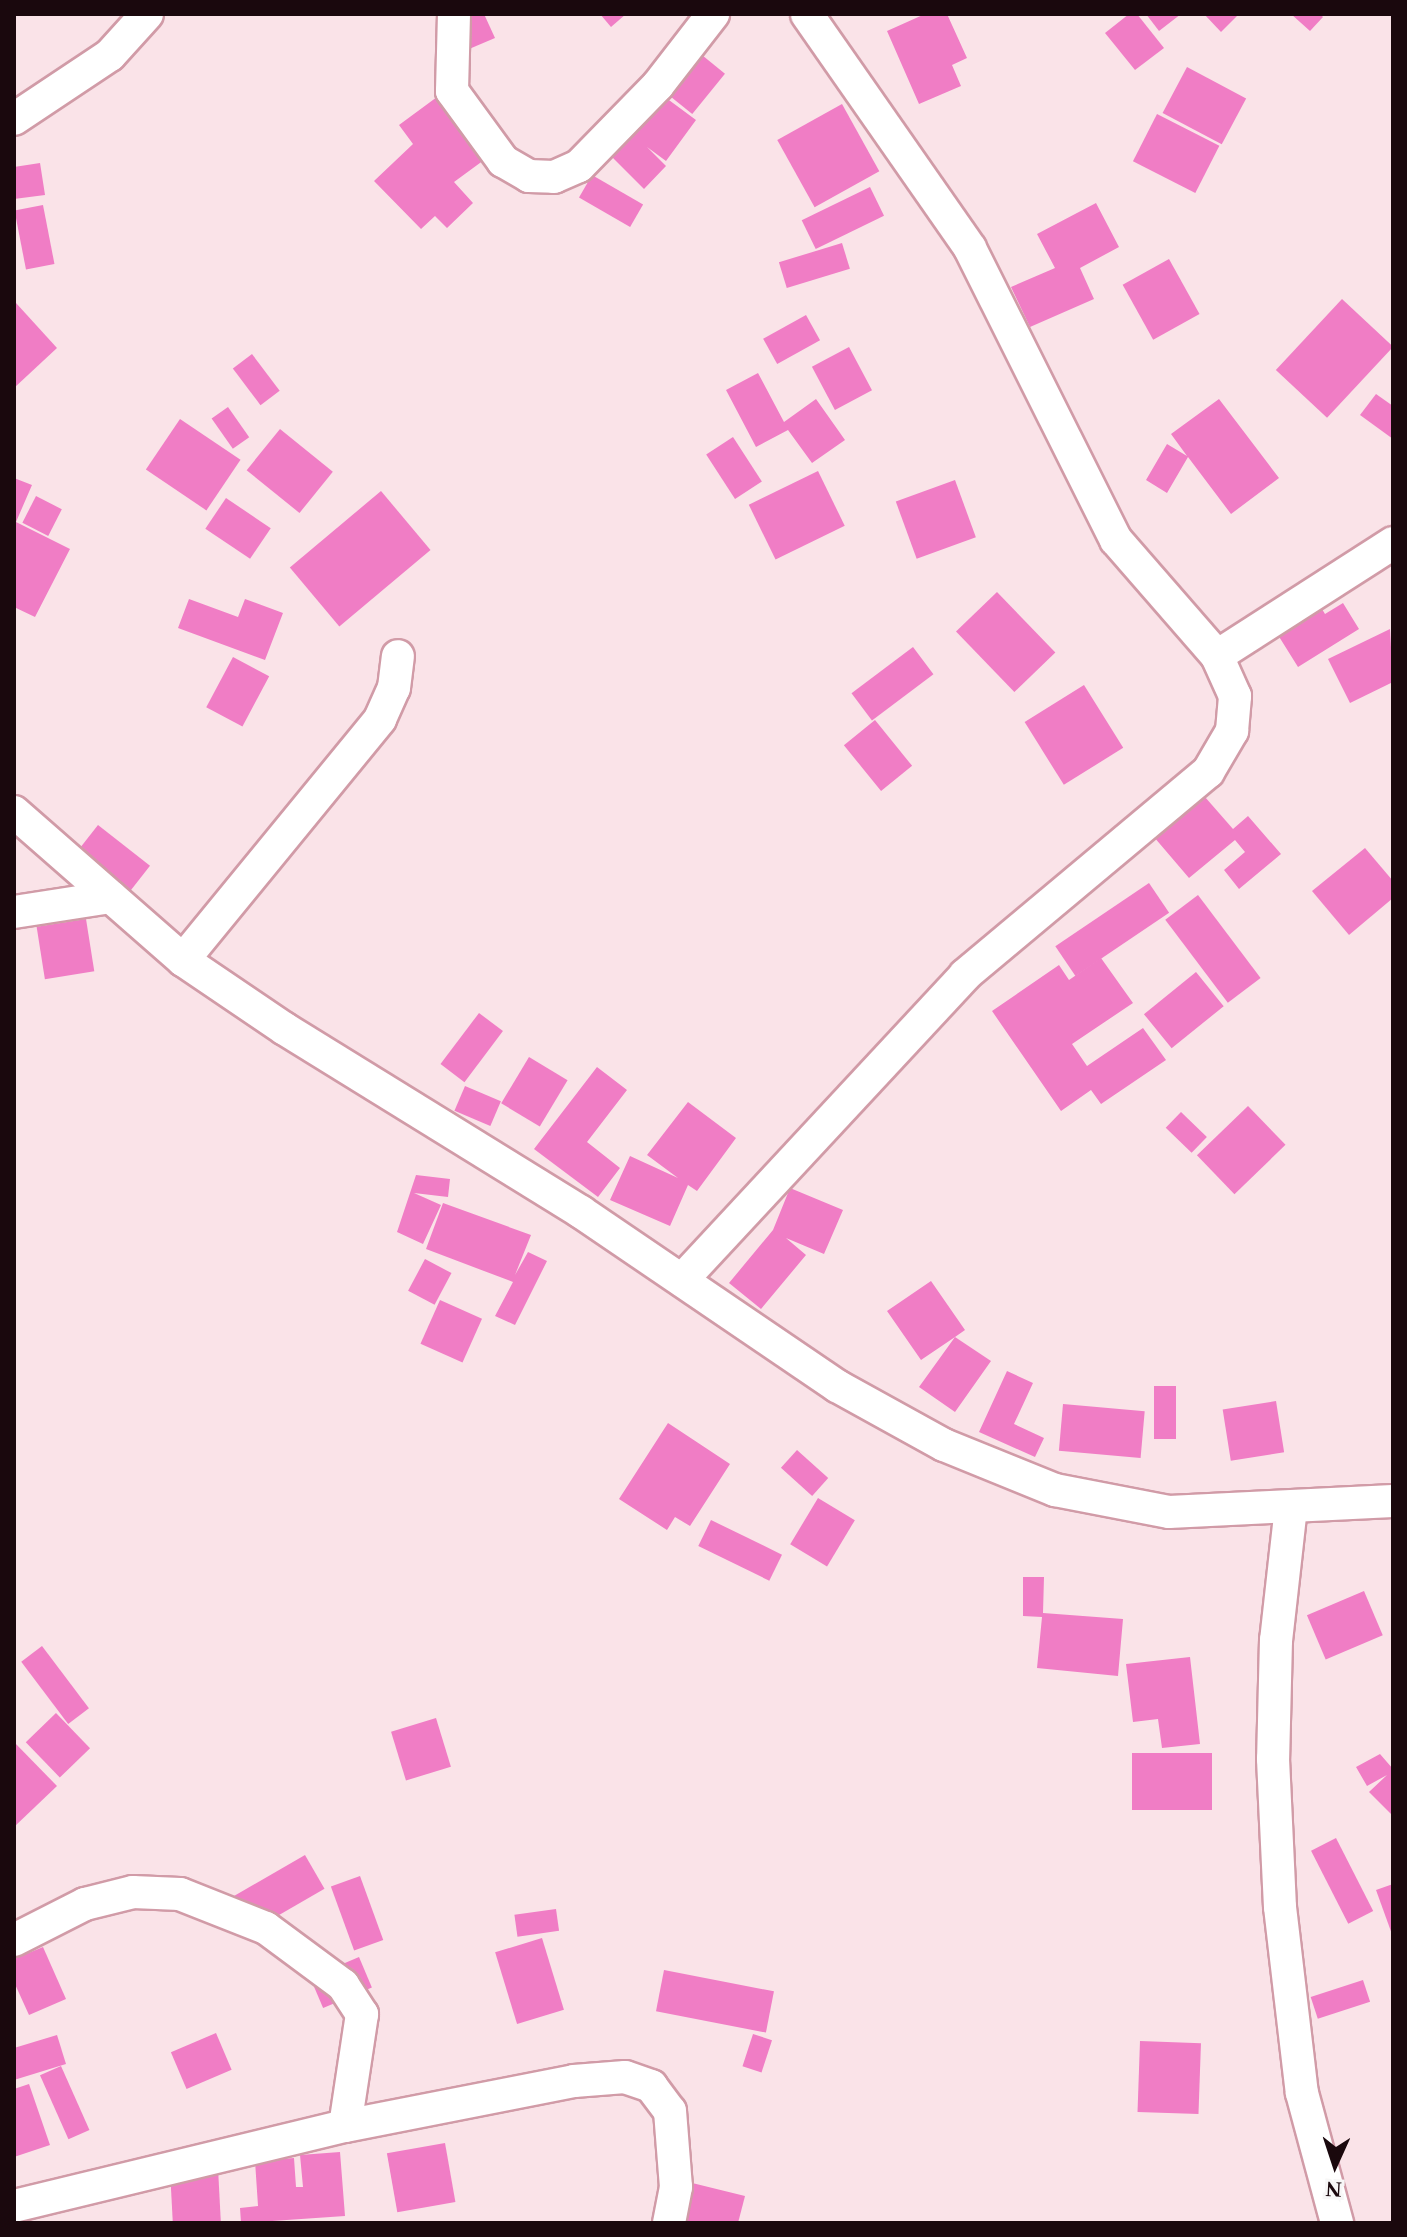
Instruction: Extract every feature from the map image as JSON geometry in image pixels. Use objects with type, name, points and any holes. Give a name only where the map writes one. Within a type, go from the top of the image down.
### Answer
[{"type":"street","points":[[14,119],[110,55],[147,14]]},
{"type":"street","points":[[454,14],[452,91],[503,161],[529,176],[554,177],[579,166],[658,85],[713,14]]},
{"type":"street","points":[[682,1280],[965,975],[1208,772],[1232,731],[1235,696],[1217,656],[1116,540],[970,248],[807,14]]},
{"type":"street","points":[[1217,656],[1393,543]]},
{"type":"street","points":[[183,960],[380,719],[394,688],[398,656]]},
{"type":"street","points":[[14,812],[183,960],[682,1280],[837,1386],[944,1445],[1055,1490],[1169,1512],[1393,1501]]},
{"type":"street","points":[[14,912],[111,897]]},
{"type":"street","points":[[1291,1507],[1276,1640],[1273,1744],[1280,1907],[1302,2093],[1337,2223]]},
{"type":"street","points":[[14,1940],[85,1904],[133,1892],[180,1894],[266,1928],[343,1985],[362,2014],[345,2126]]},
{"type":"street","points":[[14,2206],[345,2126],[574,2081],[625,2077],[651,2086],[670,2111],[676,2162],[669,2223]]},
{"type":"building","points":[[446,14],[484,14],[495,38],[462,52]]},
{"type":"building","points":[[600,14],[626,14],[611,27]]},
{"type":"building","points":[[925,14],[947,14],[967,58],[952,65],[961,86],[919,104],[887,31]]},
{"type":"building","points":[[1129,14],[1137,14],[1164,48],[1135,70],[1105,33]]},
{"type":"building","points":[[1146,14],[1181,14],[1159,31]]},
{"type":"building","points":[[1204,14],[1239,14],[1221,32]]},
{"type":"building","points":[[1291,14],[1320,14],[1323,17],[1310,31]]},
{"type":"building","points":[[697,51],[725,74],[692,114],[664,91]]},
{"type":"building","points":[[1187,67],[1246,98],[1222,144],[1163,113]]},
{"type":"building","points":[[654,89],[696,120],[666,161],[647,147],[666,166],[644,189],[607,152]]},
{"type":"building","points":[[437,97],[484,160],[454,182],[473,203],[447,228],[435,216],[421,229],[374,181],[413,144],[399,125]]},
{"type":"building","points":[[842,104],[879,171],[815,207],[777,140]]},
{"type":"building","points":[[1157,114],[1219,146],[1195,193],[1133,161]]},
{"type":"building","points":[[40,163],[45,195],[14,199],[14,167]]},
{"type":"building","points":[[592,175],[643,204],[630,227],[579,198]]},
{"type":"building","points":[[870,187],[884,216],[816,249],[802,220]]},
{"type":"building","points":[[1096,203],[1119,247],[1080,268],[1094,299],[1030,327],[1011,287],[1055,268],[1037,234]]},
{"type":"building","points":[[43,205],[54,264],[26,269],[15,211]]},
{"type":"building","points":[[842,243],[850,269],[787,288],[779,262]]},
{"type":"building","points":[[1169,259],[1200,314],[1153,340],[1123,285]]},
{"type":"building","points":[[1342,299],[1393,347],[1327,418],[1276,370]]},
{"type":"building","points":[[16,303],[57,348],[14,388],[14,305]]},
{"type":"building","points":[[806,315],[820,340],[777,364],[763,339]]},
{"type":"building","points":[[849,347],[872,390],[835,410],[812,367]]},
{"type":"building","points":[[252,354],[280,391],[261,405],[233,368]]},
{"type":"building","points":[[758,373],[784,422],[816,399],[845,440],[812,463],[788,430],[756,447],[726,390]]},
{"type":"building","points":[[1376,394],[1393,406],[1393,439],[1360,415]]},
{"type":"building","points":[[1219,399],[1279,478],[1231,514],[1188,457],[1167,493],[1146,480],[1167,444],[1187,456],[1171,434]]},
{"type":"building","points":[[228,407],[249,437],[233,449],[212,418]]},
{"type":"building","points":[[180,419],[241,460],[206,510],[146,470]]},
{"type":"building","points":[[280,429],[333,472],[299,513],[247,470]]},
{"type":"building","points":[[733,437],[762,481],[735,499],[706,454]]},
{"type":"building","points":[[818,471],[845,526],[776,560],[749,505]]},
{"type":"building","points":[[14,478],[32,485],[16,522],[70,549],[35,617],[14,607]]},
{"type":"building","points":[[955,480],[976,537],[917,559],[896,502]]},
{"type":"building","points":[[381,491],[430,550],[339,626],[290,567]]},
{"type":"building","points":[[36,496],[62,509],[48,536],[22,523]]},
{"type":"building","points":[[226,498],[271,528],[250,559],[205,529]]},
{"type":"building","points":[[1305,581],[1325,614],[1343,603],[1359,629],[1298,667],[1261,608]]},
{"type":"building","points":[[997,592],[1055,652],[1014,692],[956,632]]},
{"type":"building","points":[[189,599],[238,617],[245,599],[283,613],[265,660],[178,628]]},
{"type":"building","points":[[1390,629],[1393,682],[1350,703],[1328,659]]},
{"type":"building","points":[[913,647],[933,674],[872,720],[852,693]]},
{"type":"building","points":[[233,657],[269,676],[242,727],[206,707]]},
{"type":"building","points":[[1084,685],[1123,748],[1064,785],[1025,722]]},
{"type":"building","points":[[875,720],[912,766],[881,791],[844,745]]},
{"type":"building","points":[[1198,789],[1233,829],[1248,816],[1281,854],[1239,889],[1224,870],[1245,852],[1235,840],[1189,878],[1148,830]]},
{"type":"building","points":[[98,825],[150,866],[128,893],[76,853]]},
{"type":"building","points":[[1365,848],[1393,881],[1393,898],[1349,935],[1312,891]]},
{"type":"building","points":[[1149,883],[1169,913],[1075,976],[1055,946]]},
{"type":"building","points":[[1198,895],[1261,978],[1228,1003],[1165,920]]},
{"type":"building","points":[[86,919],[94,971],[45,979],[37,927]]},
{"type":"building","points":[[1101,958],[1133,1003],[1072,1044],[1087,1066],[1143,1028],[1166,1060],[1101,1104],[1091,1090],[1061,1111],[992,1011],[1059,965],[1069,980]]},
{"type":"building","points":[[1196,972],[1224,1006],[1172,1048],[1144,1014]]},
{"type":"building","points":[[479,1013],[503,1031],[464,1082],[440,1064]]},
{"type":"building","points":[[529,1057],[568,1080],[540,1126],[501,1103]]},
{"type":"building","points":[[597,1067],[627,1090],[587,1142],[620,1168],[598,1197],[534,1149]]},
{"type":"building","points":[[465,1086],[501,1101],[490,1126],[454,1111]]},
{"type":"building","points":[[688,1102],[736,1138],[697,1191],[688,1185],[670,1226],[610,1200],[630,1156],[678,1178],[647,1155]]},
{"type":"building","points":[[1248,1106],[1286,1145],[1234,1194],[1197,1155]]},
{"type":"building","points":[[1181,1112],[1207,1137],[1192,1153],[1166,1128]]},
{"type":"building","points":[[416,1175],[450,1179],[448,1197],[414,1193],[441,1205],[423,1244],[397,1232]]},
{"type":"building","points":[[790,1188],[843,1210],[824,1254],[786,1238],[806,1255],[761,1309],[729,1283],[773,1230]]},
{"type":"building","points":[[443,1203],[531,1235],[515,1275],[528,1252],[547,1261],[515,1325],[495,1316],[513,1282],[426,1249]]},
{"type":"building","points":[[425,1259],[451,1273],[435,1305],[408,1291]]},
{"type":"building","points":[[931,1281],[965,1330],[921,1360],[887,1311]]},
{"type":"building","points":[[440,1300],[482,1319],[462,1363],[420,1344]]},
{"type":"building","points":[[955,1337],[991,1361],[955,1412],[919,1387]]},
{"type":"building","points":[[1007,1371],[1033,1383],[1014,1424],[1044,1438],[1035,1457],[979,1432]]},
{"type":"building","points":[[1154,1386],[1176,1386],[1176,1439],[1154,1439]]},
{"type":"building","points":[[1276,1401],[1284,1452],[1231,1461],[1223,1409]]},
{"type":"building","points":[[1063,1404],[1145,1411],[1141,1458],[1059,1451]]},
{"type":"building","points":[[668,1423],[730,1464],[690,1526],[675,1517],[667,1530],[619,1499]]},
{"type":"building","points":[[797,1450],[828,1478],[812,1496],[781,1468]]},
{"type":"building","points":[[818,1498],[855,1520],[827,1566],[790,1544]]},
{"type":"building","points":[[711,1520],[782,1555],[769,1581],[698,1546]]},
{"type":"building","points":[[1023,1577],[1044,1577],[1043,1613],[1123,1619],[1118,1676],[1037,1668],[1042,1617],[1023,1616]]},
{"type":"building","points":[[1364,1591],[1383,1635],[1326,1659],[1307,1615]]},
{"type":"building","points":[[42,1646],[89,1708],[68,1724],[21,1662]]},
{"type":"building","points":[[1190,1657],[1200,1744],[1162,1748],[1158,1719],[1133,1722],[1126,1664]]},
{"type":"building","points":[[56,1713],[90,1748],[60,1777],[26,1742]]},
{"type":"building","points":[[436,1718],[451,1767],[406,1781],[391,1732]]},
{"type":"building","points":[[14,1742],[57,1786],[14,1827]]},
{"type":"building","points":[[1132,1753],[1212,1753],[1212,1810],[1132,1810]]},
{"type":"building","points":[[1380,1754],[1393,1769],[1393,1816],[1369,1792],[1387,1775],[1367,1786],[1356,1767]]},
{"type":"building","points":[[1336,1838],[1373,1911],[1348,1924],[1311,1851]]},
{"type":"building","points":[[305,1855],[324,1889],[253,1930],[234,1896]]},
{"type":"building","points":[[360,1876],[383,1940],[354,1951],[331,1887]]},
{"type":"building","points":[[1393,1884],[1393,1937],[1376,1890]]},
{"type":"building","points":[[556,1909],[559,1931],[517,1937],[514,1915]]},
{"type":"building","points":[[542,1938],[564,2010],[517,2024],[495,1952]]},
{"type":"building","points":[[43,1947],[66,1999],[29,2015],[14,1982],[14,1959]]},
{"type":"building","points":[[359,1957],[372,1987],[323,2008],[310,1978]]},
{"type":"building","points":[[664,1970],[774,1991],[766,2033],[656,2011]]},
{"type":"building","points":[[1363,1980],[1370,2002],[1318,2019],[1311,1997]]},
{"type":"building","points":[[216,2033],[232,2070],[187,2089],[171,2052]]},
{"type":"building","points":[[753,2034],[772,2040],[762,2073],[742,2066]]},
{"type":"building","points":[[57,2035],[66,2064],[14,2080],[14,2048]]},
{"type":"building","points":[[1140,2041],[1201,2043],[1198,2114],[1138,2112]]},
{"type":"building","points":[[61,2066],[89,2130],[68,2139],[40,2075]]},
{"type":"building","points":[[29,2084],[50,2145],[14,2157],[14,2089]]},
{"type":"building","points":[[445,2143],[455,2202],[397,2212],[387,2153]]},
{"type":"building","points":[[340,2152],[345,2216],[241,2223],[240,2208],[258,2206],[255,2161],[294,2158],[296,2187],[303,2187],[300,2155]]},
{"type":"building","points":[[218,2168],[221,2223],[173,2223],[170,2171]]},
{"type":"building","points":[[680,2180],[745,2196],[738,2223],[669,2223]]}]
